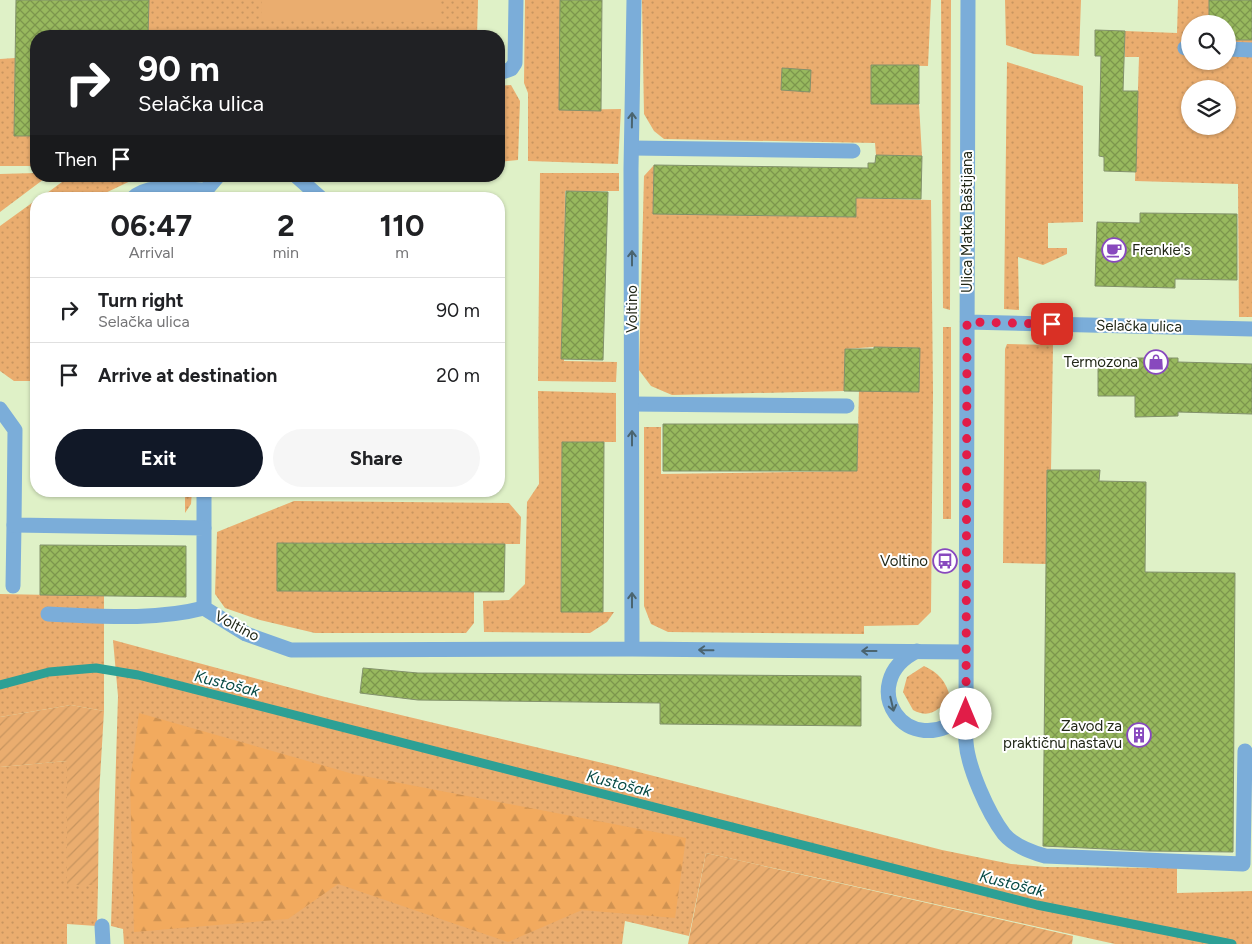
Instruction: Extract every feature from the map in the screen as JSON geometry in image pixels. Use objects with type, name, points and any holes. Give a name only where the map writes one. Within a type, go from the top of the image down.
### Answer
[{"type":"street","points":[[505,71],[511,69],[515,63],[516,0]]},
{"type":"street","name":"Voltino","points":[[632,649],[632,148],[634,0]]},
{"type":"street","name":"Ulica Matka Baštijana","points":[[968,0],[966,741],[969,757],[990,809],[1005,835],[1028,851],[1044,856],[1243,864],[1244,751]]},
{"type":"street","points":[[1236,49],[1252,50]]},
{"type":"street","points":[[632,148],[853,151]]},
{"type":"street","points":[[303,182],[314,192]]},
{"type":"street","points":[[144,192],[154,189],[185,192]]},
{"type":"street","name":"Selačka ulica","points":[[967,322],[1252,329]]},
{"type":"street","points":[[632,404],[847,406]]},
{"type":"street","points":[[0,408],[15,430],[13,586]]},
{"type":"street","name":"Voltino","points":[[204,497],[204,608],[246,634],[292,650],[632,649],[966,652]]},
{"type":"street","points":[[14,525],[204,528]]},
{"type":"street","points":[[48,614],[106,617],[187,612],[204,608]]},
{"type":"street","points":[[917,651],[901,661],[890,677],[891,703],[895,715],[902,723],[914,729],[930,730],[946,727],[966,714]]},
{"type":"street","points":[[102,926],[104,944]]},
{"type":"shaded area","points":[[149,0],[478,0],[477,30],[148,30]]},
{"type":"shaded area","points":[[262,0],[441,0],[441,22],[261,20]]},
{"type":"shaded area","points":[[525,0],[560,0],[559,110],[621,109],[618,164],[528,161],[528,93],[524,83]]},
{"type":"shaded area","points":[[642,0],[931,0],[928,66],[871,65],[871,104],[919,104],[922,156],[876,155],[875,143],[664,139],[654,131],[644,114]]},
{"type":"shaded area","points":[[941,0],[951,0],[950,310],[943,308]]},
{"type":"shaded area","points":[[1005,0],[1081,0],[1079,56],[1034,54],[1006,45]]},
{"type":"shaded area","points":[[1178,0],[1209,0],[1209,15],[1181,15],[1181,70],[1236,70],[1236,40],[1252,40],[1252,317],[1239,317],[1238,184],[1135,181],[1139,57],[1125,57],[1125,31],[1177,33]]},
{"type":"shaded area","points":[[15,58],[14,136],[30,136],[30,166],[0,166],[0,59]]},
{"type":"shaded area","points":[[1007,62],[1083,86],[1083,222],[1048,223],[1048,248],[1067,248],[1067,254],[1043,265],[1018,257],[1019,310],[1004,309]]},
{"type":"shaded area","points":[[511,85],[520,101],[518,160],[505,161],[505,86]]},
{"type":"shaded area","points":[[654,165],[653,214],[856,217],[854,198],[931,200],[933,393],[931,612],[918,625],[864,626],[864,634],[668,632],[651,624],[644,606],[644,427],[661,427],[661,474],[857,471],[859,390],[919,392],[920,348],[874,347],[845,349],[844,391],[672,395],[651,386],[639,370],[644,176]]},
{"type":"shaded area","points":[[30,173],[30,182],[40,182],[0,212],[0,174]]},
{"type":"shaded area","points":[[540,173],[619,173],[619,191],[565,191],[564,361],[617,362],[616,382],[538,381]]},
{"type":"shaded area","points":[[62,182],[128,182],[107,192],[48,192]]},
{"type":"shaded area","points":[[30,204],[30,381],[14,381],[0,371],[0,226]]},
{"type":"shaded area","points":[[943,327],[951,327],[951,519],[943,519]]},
{"type":"shaded area","points":[[1007,344],[1053,345],[1051,470],[1047,470],[1046,564],[1003,563],[1005,349]]},
{"type":"shaded area","points":[[538,391],[616,393],[616,442],[562,442],[561,612],[614,612],[607,622],[590,633],[484,632],[483,601],[509,600],[525,584],[527,502],[539,484]]},
{"type":"shaded area","points":[[185,497],[192,497],[191,504],[185,513]]},
{"type":"shaded area","points":[[294,501],[509,503],[521,517],[520,544],[277,543],[277,591],[474,592],[474,623],[466,633],[315,633],[260,620],[225,608],[215,594],[217,532]]},
{"type":"shaded area","points":[[0,594],[104,596],[104,711],[71,705],[0,717]]},
{"type":"shaded area","points":[[113,640],[325,697],[611,765],[942,850],[1011,864],[1045,867],[1177,868],[1177,893],[1252,891],[1252,944],[1115,944],[706,853],[689,936],[625,921],[622,944],[124,944],[123,929],[111,926],[118,696]]},
{"type":"shaded area","points":[[924,666],[941,678],[950,697],[934,712],[924,714],[913,710],[903,692],[907,677]]},
{"type":"shaded area","points":[[71,705],[104,711],[99,795],[98,885],[67,885],[67,761],[0,767],[0,717]]},
{"type":"shaded area","points":[[67,761],[67,884],[98,885],[97,926],[67,924],[67,944],[0,944],[0,767]]},
{"type":"shaded area","points":[[706,853],[1073,936],[1072,944],[688,944]]},
{"type":"green space","points":[[139,713],[353,774],[686,838],[675,918],[582,910],[508,942],[338,884],[288,919],[134,932],[130,783]]},
{"type":"building","points":[[16,0],[149,0],[148,30],[30,30],[30,136],[14,136]]},
{"type":"building","points":[[560,0],[602,0],[601,111],[559,110]]},
{"type":"building","points":[[1209,0],[1252,0],[1252,40],[1236,40],[1236,15],[1209,15]]},
{"type":"building","points":[[1095,30],[1125,31],[1123,91],[1138,91],[1136,172],[1104,171],[1104,157],[1099,156],[1101,56],[1095,56]]},
{"type":"building","points":[[871,65],[919,65],[919,104],[871,104]]},
{"type":"building","points":[[782,68],[811,70],[810,92],[781,90]]},
{"type":"building","points":[[876,155],[922,156],[921,199],[856,198],[856,217],[653,214],[654,165],[868,168],[868,163],[875,163]]},
{"type":"building","points":[[566,191],[608,192],[603,360],[561,359]]},
{"type":"building","points":[[1140,213],[1237,214],[1237,280],[1175,279],[1175,288],[1095,286],[1097,222],[1140,223]]},
{"type":"building","points":[[874,347],[920,348],[919,392],[844,391],[845,349],[874,349]]},
{"type":"building","points":[[1098,358],[1178,358],[1178,362],[1252,364],[1252,414],[1178,412],[1178,416],[1135,417],[1135,396],[1098,396]]},
{"type":"building","points":[[663,424],[858,424],[857,471],[663,471]]},
{"type":"building","points":[[562,442],[604,442],[603,612],[561,612]]},
{"type":"building","name":"Zavod za praktičnu nastavu","points":[[1047,470],[1100,470],[1099,481],[1146,482],[1145,572],[1235,573],[1233,852],[1148,851],[1043,846]]},
{"type":"building","points":[[277,543],[505,544],[504,592],[277,591]]},
{"type":"building","points":[[40,545],[186,546],[186,597],[40,595]]},
{"type":"building","points":[[363,668],[418,673],[861,676],[861,726],[660,724],[660,703],[418,700],[360,693]]},
{"type":"waterway","name":"Kustošak","points":[[0,685],[49,672],[96,668],[138,675],[1037,905],[1232,944]]},
{"type":"place","name":"Frenkie's","points":[[1114,250]]},
{"type":"place","name":"Termozona","points":[[1156,362]]},
{"type":"place","name":"Voltino","points":[[945,561]]},
{"type":"place","name":"Zavod za praktičnu nastavu","points":[[1139,735]]},
{"type":"route","points":[[966,714],[967,322],[1052,324]]}]
